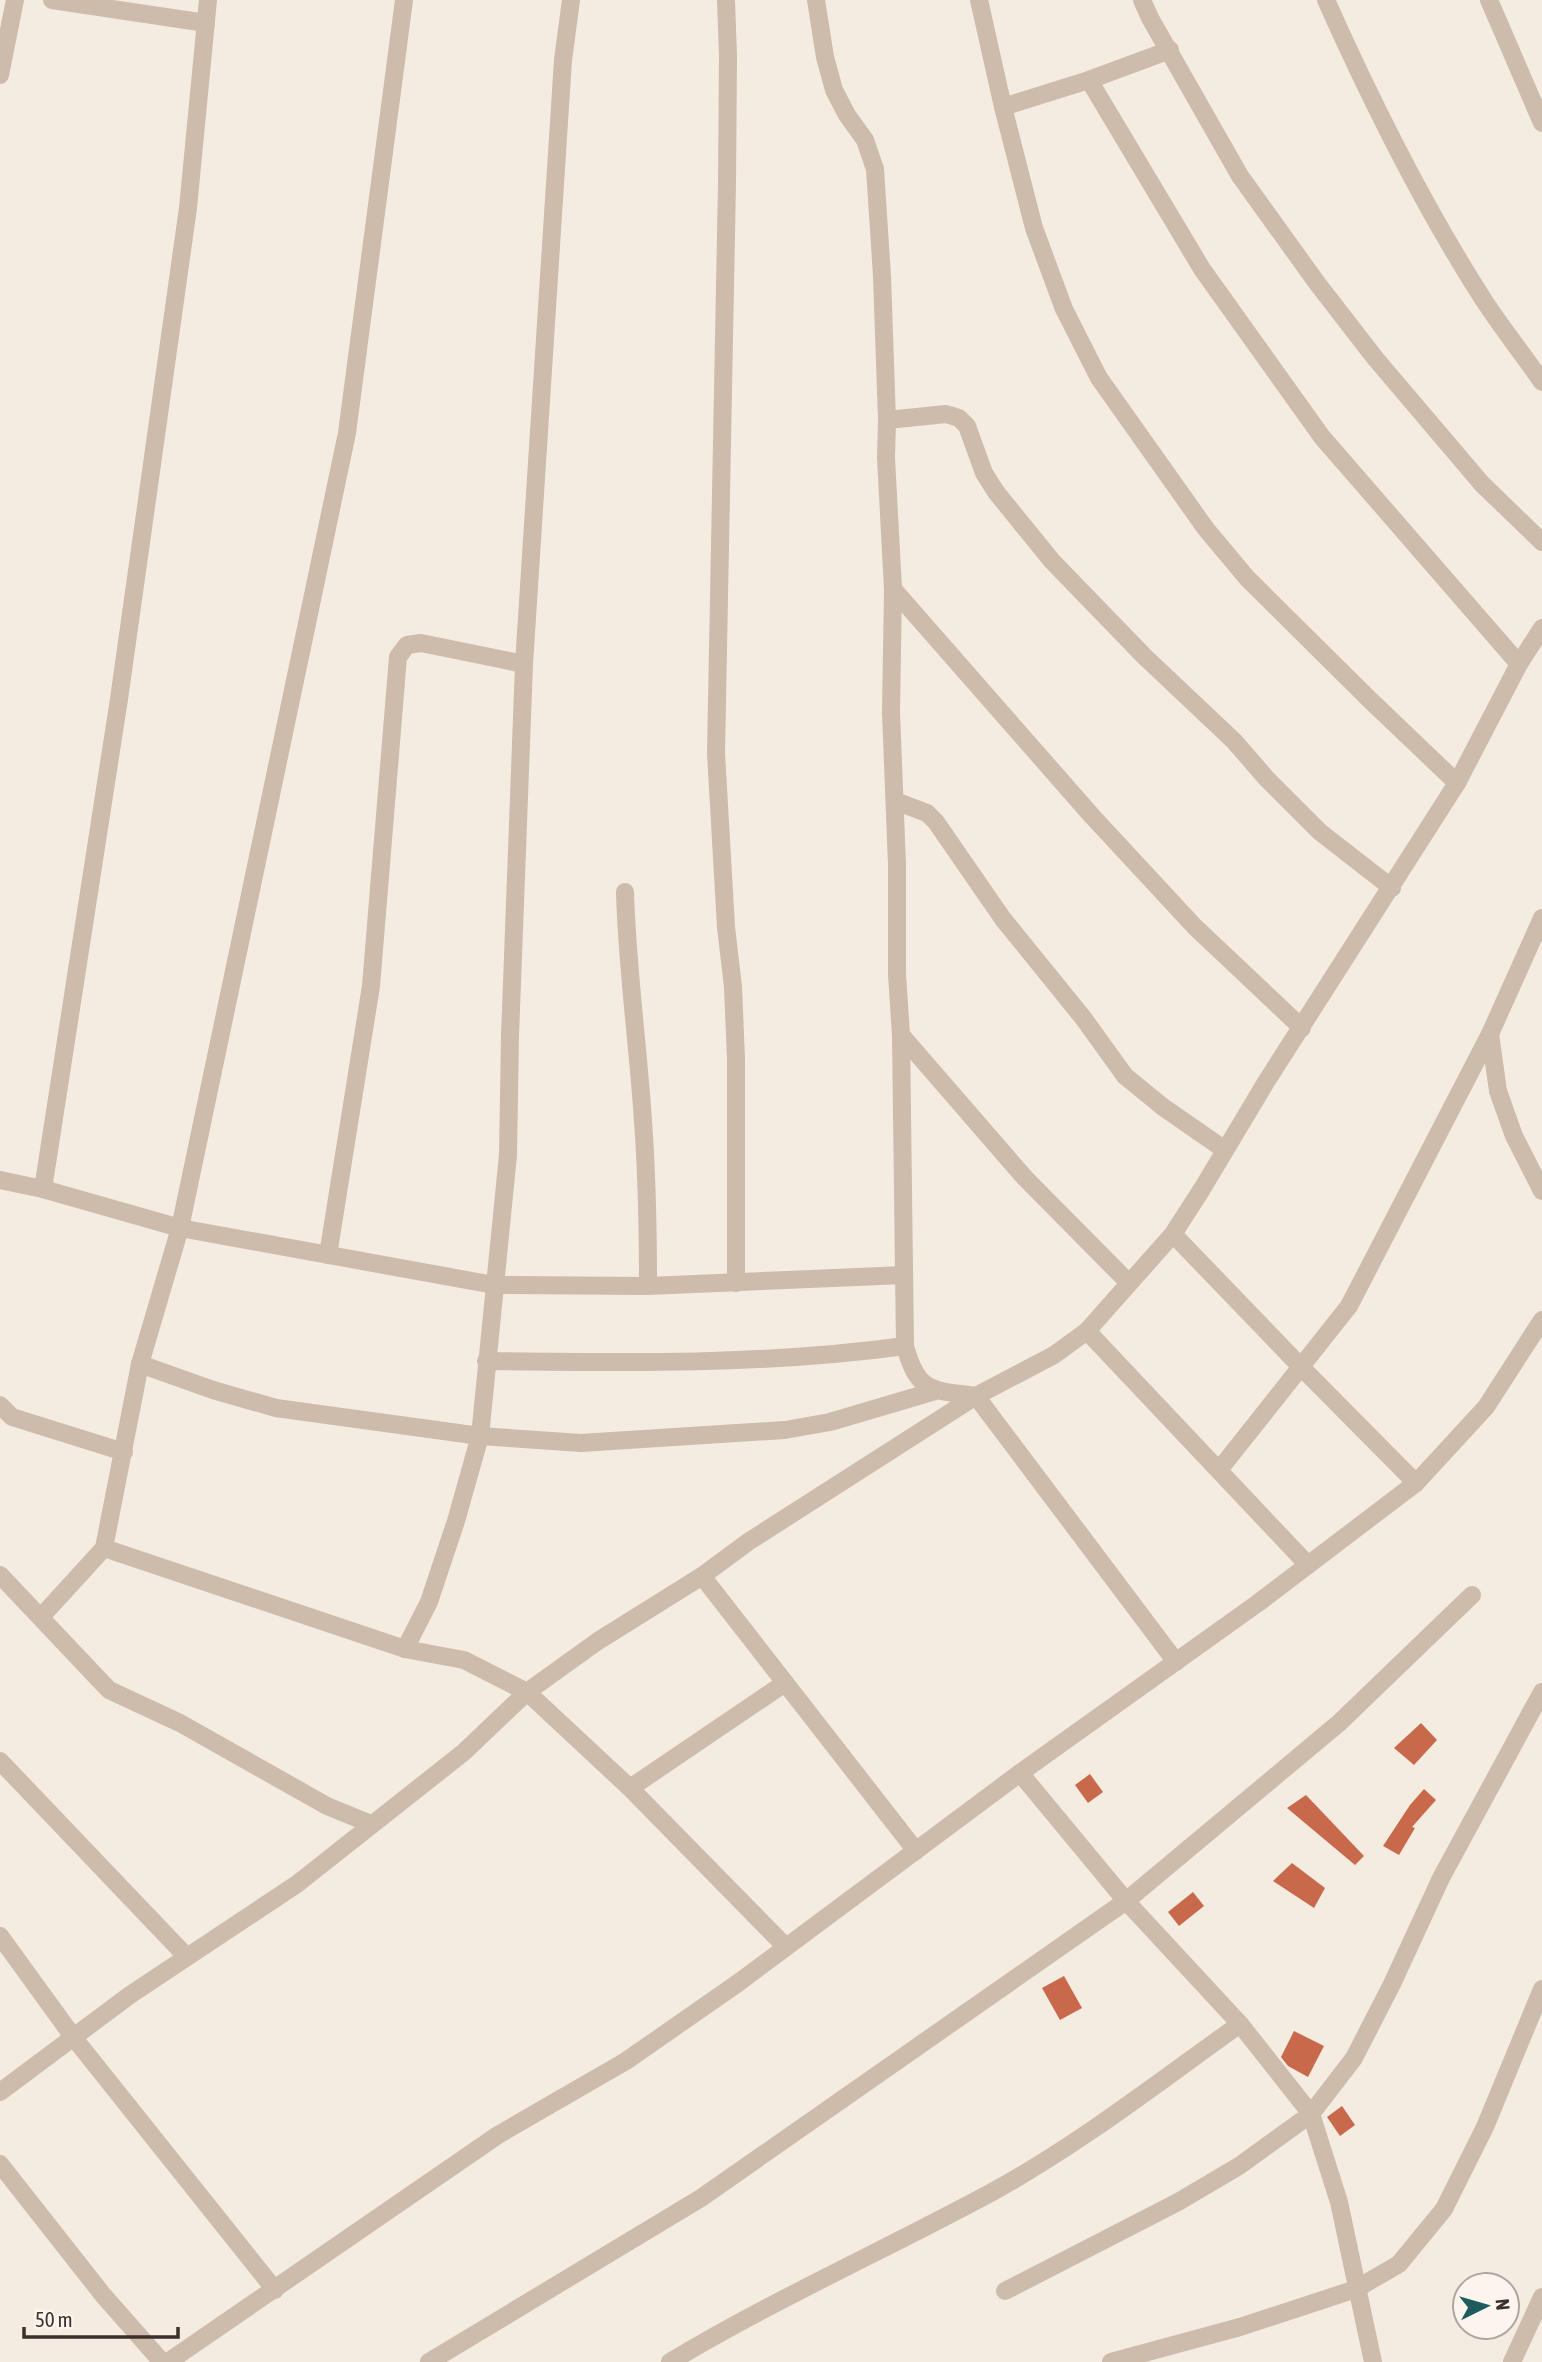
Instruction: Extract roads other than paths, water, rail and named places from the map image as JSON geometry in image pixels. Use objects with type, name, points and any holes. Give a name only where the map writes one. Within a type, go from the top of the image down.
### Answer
[{"type":"street","points":[[0,75],[15,0]]},
{"type":"street","points":[[52,0],[205,23]]},
{"type":"street","points":[[43,1189],[118,699],[188,208],[208,0]]},
{"type":"street","points":[[41,1617],[104,1548],[140,1364],[180,1228],[347,433],[404,0]]},
{"type":"street","points":[[405,1649],[429,1602],[480,1436],[508,1156],[524,664],[563,60],[571,0]]},
{"type":"street","points":[[726,0],[726,237],[716,753],[735,1035],[736,1283]]},
{"type":"street","points":[[816,0],[825,57],[834,90],[847,115],[865,140],[875,169],[882,276],[886,458],[893,589],[891,712],[897,974],[901,1035],[905,1346],[912,1370],[935,1391]]},
{"type":"street","points":[[979,0],[1034,228],[1064,309],[1099,378],[1206,529],[1247,578],[1457,783]]},
{"type":"street","points":[[1142,0],[1240,176],[1317,283],[1443,440],[1482,484],[1542,542]]},
{"type":"street","points":[[1326,0],[1396,149],[1432,213],[1484,300],[1542,382]]},
{"type":"street","points":[[1489,0],[1542,123]]},
{"type":"street","points":[[1003,107],[1089,80],[1170,50]]},
{"type":"street","points":[[1089,80],[1202,269],[1322,437],[1518,664]]},
{"type":"street","points":[[887,420],[946,414],[959,418],[967,426],[984,473],[996,492],[1052,561],[1145,657],[1234,741],[1267,779],[1321,832],[1392,888]]},
{"type":"street","points":[[893,589],[1092,816],[1195,927],[1302,1028]]},
{"type":"street","points":[[0,2091],[130,1995],[297,1884],[464,1752],[527,1692],[598,1641],[976,1396],[1054,1356],[1087,1331],[1173,1234],[1266,1082],[1457,783],[1518,664],[1542,628]]},
{"type":"street","points":[[328,1255],[370,986],[398,657],[407,645],[421,643],[524,664]]},
{"type":"street","points":[[895,801],[927,813],[936,822],[1003,919],[1084,1019],[1125,1076],[1163,1107],[1225,1150]]},
{"type":"street","points":[[625,892],[627,954],[647,1187],[648,1286]]},
{"type":"street","points":[[1219,1470],[1349,1306],[1490,1034],[1542,918]]},
{"type":"street","points":[[1490,1034],[1498,1091],[1514,1136],[1542,1191]]},
{"type":"street","points":[[901,1035],[1025,1178],[1128,1282]]},
{"type":"street","points":[[0,1180],[43,1189],[180,1228],[494,1285],[648,1286],[904,1275]]},
{"type":"street","points":[[1173,1234],[1416,1483]]},
{"type":"street","points":[[168,2362],[498,2135],[625,2061],[786,1947],[1020,1773],[1308,1565],[1416,1483],[1486,1407],[1542,1320]]},
{"type":"street","points":[[1087,1331],[1308,1565]]},
{"type":"street","points":[[486,1361],[734,1362],[833,1356],[905,1346]]},
{"type":"street","points":[[140,1364],[213,1390],[276,1408],[480,1436],[581,1443],[785,1430],[830,1422],[935,1391],[976,1396],[1176,1662]]},
{"type":"street","points":[[0,1405],[12,1417],[124,1452]]},
{"type":"street","points":[[104,1548],[405,1649],[464,1660],[527,1692],[631,1788],[786,1947]]},
{"type":"street","points":[[0,1575],[109,1690],[180,1723],[327,1806],[371,1824]]},
{"type":"street","points":[[702,1576],[916,1851]]},
{"type":"street","points":[[429,2362],[701,2198],[1126,1901],[1339,1723],[1472,1595]]},
{"type":"street","points":[[631,1788],[785,1683]]},
{"type":"street","points":[[1005,2291],[1169,2207],[1239,2166],[1311,2114],[1354,2058],[1441,1878],[1542,1692]]},
{"type":"street","points":[[0,1761],[187,1957]]},
{"type":"street","points":[[1020,1773],[1126,1901],[1240,2024],[1311,2114],[1339,2202],[1373,2362]]},
{"type":"street","points":[[0,1936],[74,2038],[275,2290]]},
{"type":"street","points":[[1111,2362],[1240,2327],[1356,2288],[1399,2264],[1444,2209],[1485,2127],[1542,1989]]},
{"type":"street","points":[[670,2362],[821,2278],[996,2190],[1091,2131],[1240,2024]]},
{"type":"street","points":[[0,2164],[103,2295],[162,2362]]},
{"type":"street","points":[[1512,2362],[1542,2297]]}]
